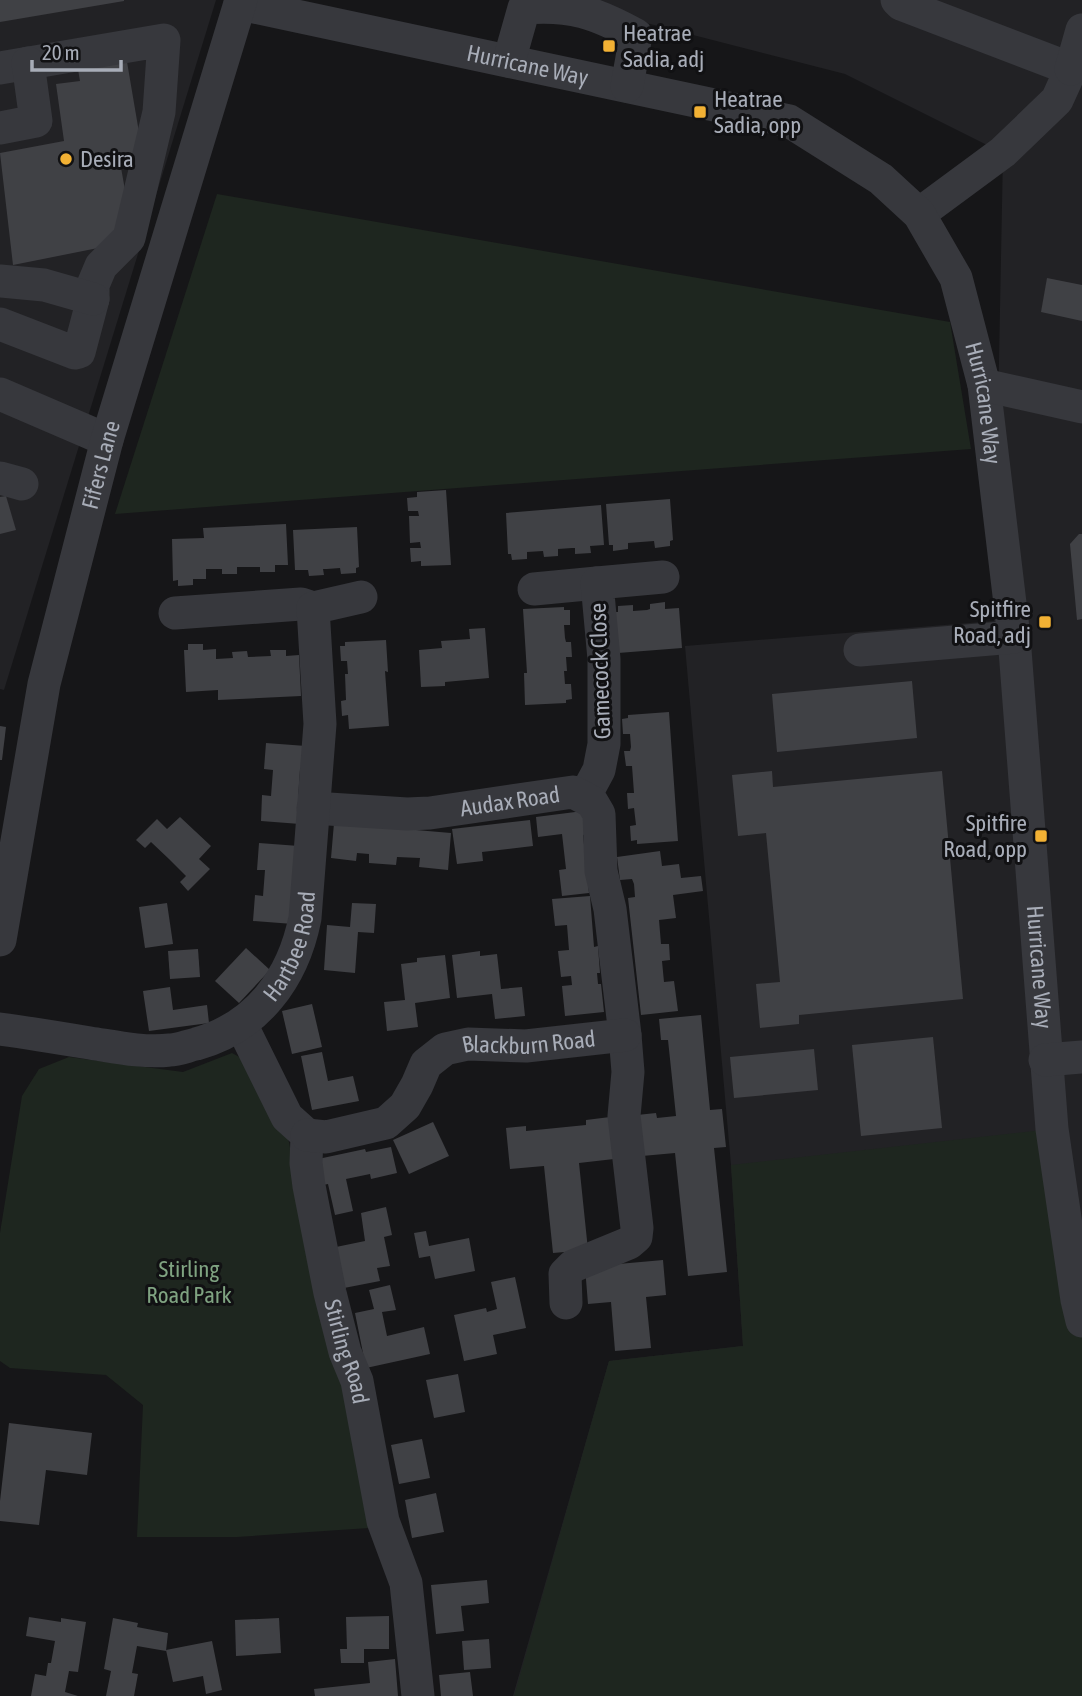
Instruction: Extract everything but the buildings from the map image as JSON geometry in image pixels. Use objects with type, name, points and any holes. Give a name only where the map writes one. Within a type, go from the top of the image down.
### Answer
[{"type":"street","points":[[897,0],[901,4],[1071,69]]},
{"type":"street","name":"Hurricane Way","points":[[240,2],[789,121],[881,179],[919,214],[956,278],[984,385],[1014,637],[1045,1060],[1058,1176],[1082,1321]]},
{"type":"street","name":"Fifers Lane","points":[[0,940],[44,684],[107,440],[240,2]]},
{"type":"street","points":[[509,61],[524,8],[554,5],[604,17],[636,36],[627,86]]},
{"type":"street","points":[[919,214],[1003,152],[1057,100],[1071,69],[1082,30]]},
{"type":"street","points":[[0,128],[36,121],[14,66],[163,40],[159,113],[129,238],[101,266],[93,285],[93,299],[79,352],[75,353],[0,324]]},
{"type":"street","points":[[0,281],[44,285],[93,299]]},
{"type":"street","points":[[984,385],[1082,407]]},
{"type":"street","points":[[0,394],[107,440]]},
{"type":"street","name":"Gamecock Close","points":[[534,589],[663,577]]},
{"type":"street","name":"Gamecock Close","points":[[585,796],[598,770],[604,744],[604,659],[597,583]]},
{"type":"street","points":[[175,614],[301,604],[313,608],[361,597]]},
{"type":"street","name":"Hartbee Road","points":[[0,1028],[137,1051],[172,1050],[215,1038],[241,1024],[264,1003],[288,972],[299,946],[304,918],[320,724],[313,608]]},
{"type":"street","points":[[860,650],[1014,637]]},
{"type":"street","name":"Audax Road","points":[[313,808],[418,814],[573,792],[592,802],[598,814],[601,871],[610,909],[625,1035],[628,1072],[624,1116],[637,1228],[636,1237],[629,1243],[573,1266],[565,1274],[566,1303]]},
{"type":"street","points":[[241,1024],[287,1118],[307,1135]]},
{"type":"street","name":"Blackburn Road","points":[[307,1135],[326,1137],[386,1123],[405,1106],[426,1064],[445,1049],[468,1044],[526,1046],[625,1035]]},
{"type":"street","points":[[1045,1060],[1082,1056]]},
{"type":"street","name":"Stirling Road","points":[[307,1135],[309,1186],[330,1293],[345,1352],[356,1381],[383,1521],[406,1583],[418,1696]]},
{"type":"shaded area","points":[[0,0],[216,0],[4,690],[0,689]]},
{"type":"shaded area","points":[[557,0],[1082,0],[1082,1696],[513,1696],[609,1361],[743,1346],[731,1165],[685,646],[994,621],[1003,153],[845,74]]},
{"type":"green space","points":[[217,194],[950,322],[971,449],[115,514]]},
{"type":"green space","name":"Stirling Road Park","points":[[232,1053],[250,1063],[289,1142],[315,1287],[344,1382],[369,1528],[237,1537],[137,1537],[143,1405],[106,1375],[10,1368],[0,1361],[0,1233],[22,1096],[39,1069],[69,1057],[183,1072]]},
{"type":"green space","points":[[1052,1129],[1082,1321],[1082,1696],[514,1696],[609,1361],[743,1346],[731,1165]]},
{"type":"place","name":"Heatrae Sadia, adj","points":[[609,46]]},
{"type":"place","name":"Heatrae Sadia, opp","points":[[700,112]]},
{"type":"place","name":"Desira","points":[[66,159]]},
{"type":"place","name":"Spitfire Road, adj","points":[[1045,622]]},
{"type":"place","name":"Spitfire Road, opp","points":[[1041,836]]}]
